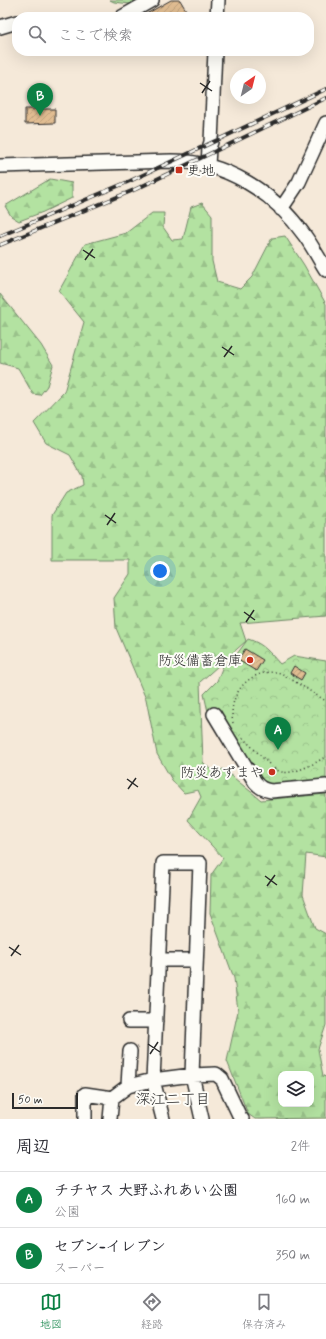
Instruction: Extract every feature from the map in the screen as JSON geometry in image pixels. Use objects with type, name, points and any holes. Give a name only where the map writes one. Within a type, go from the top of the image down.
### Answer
[{"type":"street","points":[[131,12],[152,0]]},
{"type":"street","points":[[217,12],[218,0]]},
{"type":"street","points":[[0,26],[12,23]]},
{"type":"street","points":[[208,165],[209,148],[211,142],[216,56]]},
{"type":"street","points":[[282,209],[299,182],[326,124]]},
{"type":"street","points":[[0,166],[171,161],[183,161],[208,165],[226,171],[242,179],[262,192],[282,209],[305,236],[326,270]]},
{"type":"street","points":[[214,714],[254,782],[259,787],[271,791],[326,786]]},
{"type":"street","points":[[163,1119],[153,1080],[163,863],[200,863],[192,1076],[202,1119]]},
{"type":"street","points":[[159,960],[196,960]]},
{"type":"street","points":[[129,1021],[156,1021]]},
{"type":"street","points":[[128,1086],[130,1051]]},
{"type":"street","points":[[85,1119],[85,1094],[112,1098],[128,1086],[153,1080],[216,1074],[222,1079],[242,1119]]},
{"type":"street","points":[[110,1119],[112,1098]]},
{"type":"path","points":[[233,723],[232,709],[237,695],[247,681],[259,674],[274,672],[281,673],[326,701]]},
{"type":"path","points":[[236,730],[271,766],[282,772],[296,771],[317,762],[326,756]]},
{"type":"green space","points":[[110,0],[137,0],[130,4]]},
{"type":"green space","points":[[50,179],[72,183],[72,198],[43,212],[19,221],[11,216],[5,206]]},
{"type":"green space","points":[[202,203],[212,215],[212,261],[217,282],[240,289],[252,277],[272,238],[285,236],[304,265],[326,304],[326,616],[240,623],[246,641],[200,682],[203,762],[214,773],[223,769],[261,800],[326,794],[326,857],[306,854],[303,895],[315,928],[326,934],[326,1025],[318,1049],[323,1076],[326,1077],[326,1118],[255,1119],[248,1114],[227,1061],[238,1011],[234,978],[210,913],[211,875],[223,858],[188,820],[201,797],[198,790],[184,793],[172,780],[157,754],[146,699],[116,628],[114,598],[130,574],[130,560],[52,560],[52,515],[66,493],[83,485],[82,476],[70,455],[46,443],[34,423],[64,392],[84,322],[59,291],[85,244],[126,233],[152,213],[164,213],[163,227],[172,240],[183,239],[191,207]]},
{"type":"green space","points":[[0,294],[41,345],[53,365],[47,386],[40,395],[33,394],[18,368],[0,363]]},
{"type":"green space","points":[[248,639],[262,646],[280,664],[294,656],[326,661],[326,790],[271,795],[208,712],[204,694],[217,681],[223,666],[234,658]]},
{"type":"building","points":[[171,0],[180,0],[187,12],[150,12]]},
{"type":"building","points":[[25,109],[55,109],[55,123],[25,124]]},
{"type":"building","name":"防災備蓄倉庫","points":[[245,649],[263,660],[256,671],[238,660]]},
{"type":"building","points":[[294,666],[305,673],[301,680],[290,673]]},
{"type":"railway","points":[[0,236],[130,181],[326,89]]},
{"type":"railway","points":[[0,245],[134,190],[326,98]]},
{"type":"place","name":"セブン-イレブン","points":[[40,116]]},
{"type":"place","name":"更地","points":[[179,170]]},
{"type":"place","name":"防災備蓄倉庫","points":[[250,660]]},
{"type":"place","name":"チチヤス 大野ふれあい公園","points":[[278,750]]},
{"type":"place","name":"防災あずまや","points":[[272,772]]},
{"type":"district","name":"深江二丁目","points":[[173,1099]]}]
